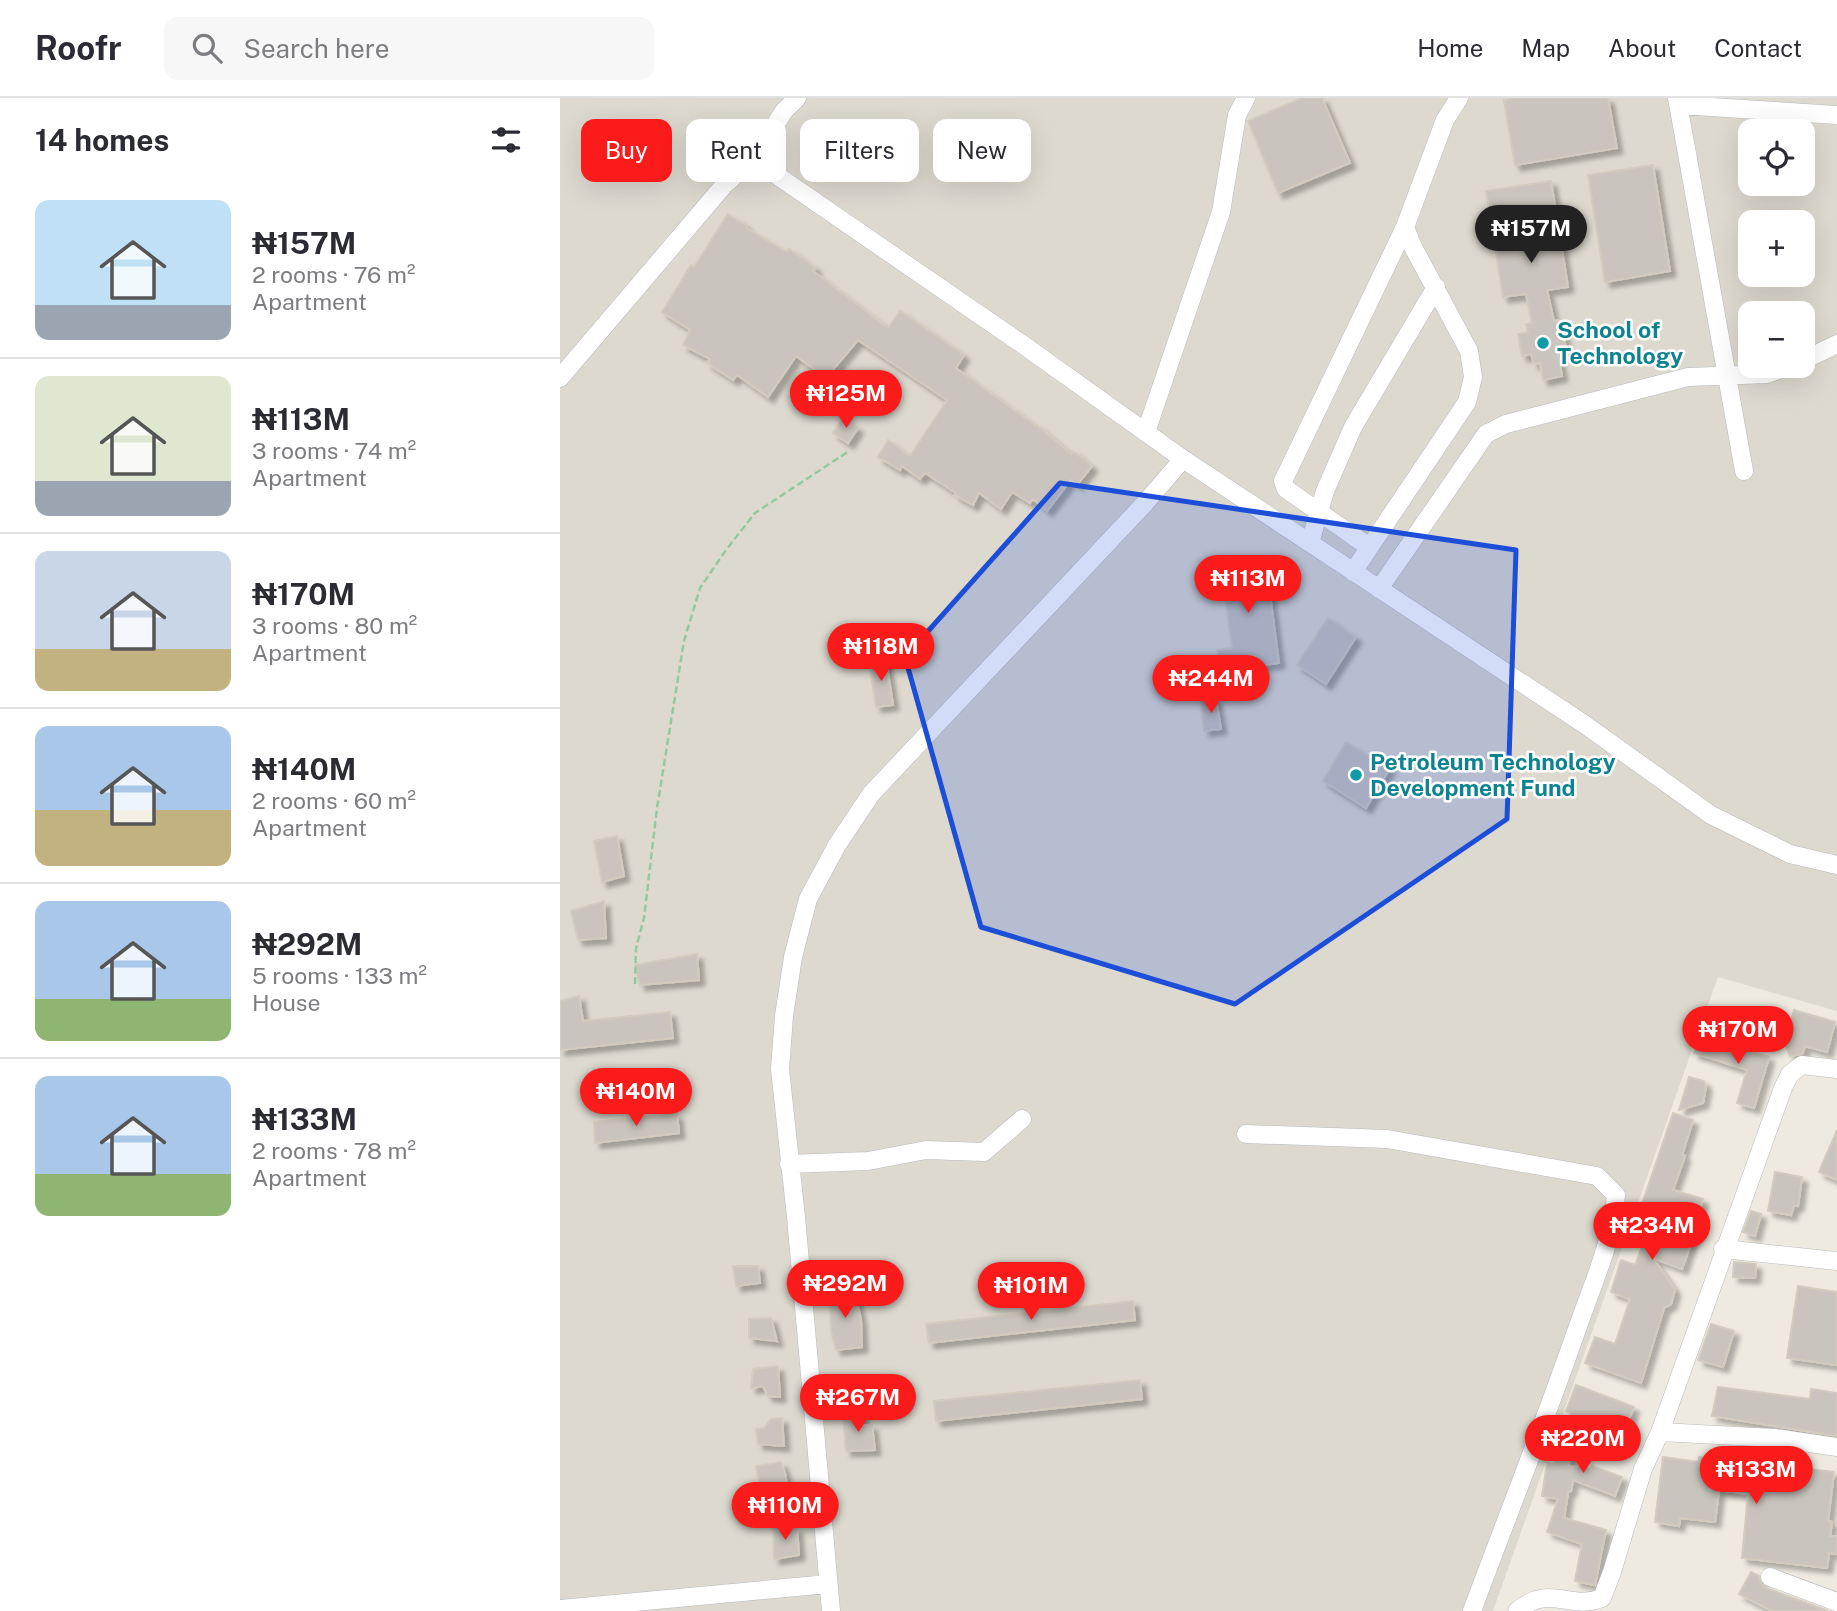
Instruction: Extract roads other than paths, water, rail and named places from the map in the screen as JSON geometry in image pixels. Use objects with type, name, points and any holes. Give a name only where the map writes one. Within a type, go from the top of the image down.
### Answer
[{"type":"street","points":[[782,105],[797,98]]},
{"type":"street","points":[[1146,432],[1221,212],[1237,115],[1246,98]]},
{"type":"street","points":[[1369,547],[1286,489],[1283,481],[1405,227],[1446,120],[1459,98]]},
{"type":"street","points":[[1744,471],[1679,101],[1837,115]]},
{"type":"street","points":[[560,378],[727,182]]},
{"type":"street","points":[[786,182],[1183,459],[1584,724],[1711,815],[1790,854],[1837,865]]},
{"type":"street","points":[[1353,572],[1467,401],[1473,377],[1469,351],[1405,227]]},
{"type":"street","points":[[1310,543],[1325,491],[1353,427],[1436,286]]},
{"type":"street","points":[[1815,354],[1837,344]]},
{"type":"street","points":[[1379,589],[1486,434],[1506,424],[1688,377],[1738,374]]},
{"type":"street","points":[[831,1611],[780,1069],[784,1016],[793,957],[808,900],[837,845],[871,794],[1146,502],[1183,459]]},
{"type":"street","points":[[1517,1611],[1529,1601],[1541,1598],[1580,1604],[1592,1603],[1602,1598],[1643,1469],[1660,1432],[1723,1249],[1790,1074],[1802,1065],[1837,1069]]},
{"type":"street","points":[[789,1164],[868,1161],[926,1150],[984,1152],[1022,1119]]},
{"type":"street","points":[[1246,1134],[1387,1139],[1597,1176],[1616,1195],[1615,1217],[1589,1295],[1541,1432],[1472,1611]]},
{"type":"street","points":[[1723,1249],[1837,1261]]},
{"type":"street","points":[[1660,1432],[1775,1438],[1837,1447]]},
{"type":"street","points":[[1770,1577],[1837,1602]]},
{"type":"street","points":[[560,1609],[828,1584]]},
{"type":"place","name":"School of Technology","points":[[1543,343]]},
{"type":"place","name":"Petroleum Technology Development Fund","points":[[1356,775]]}]
